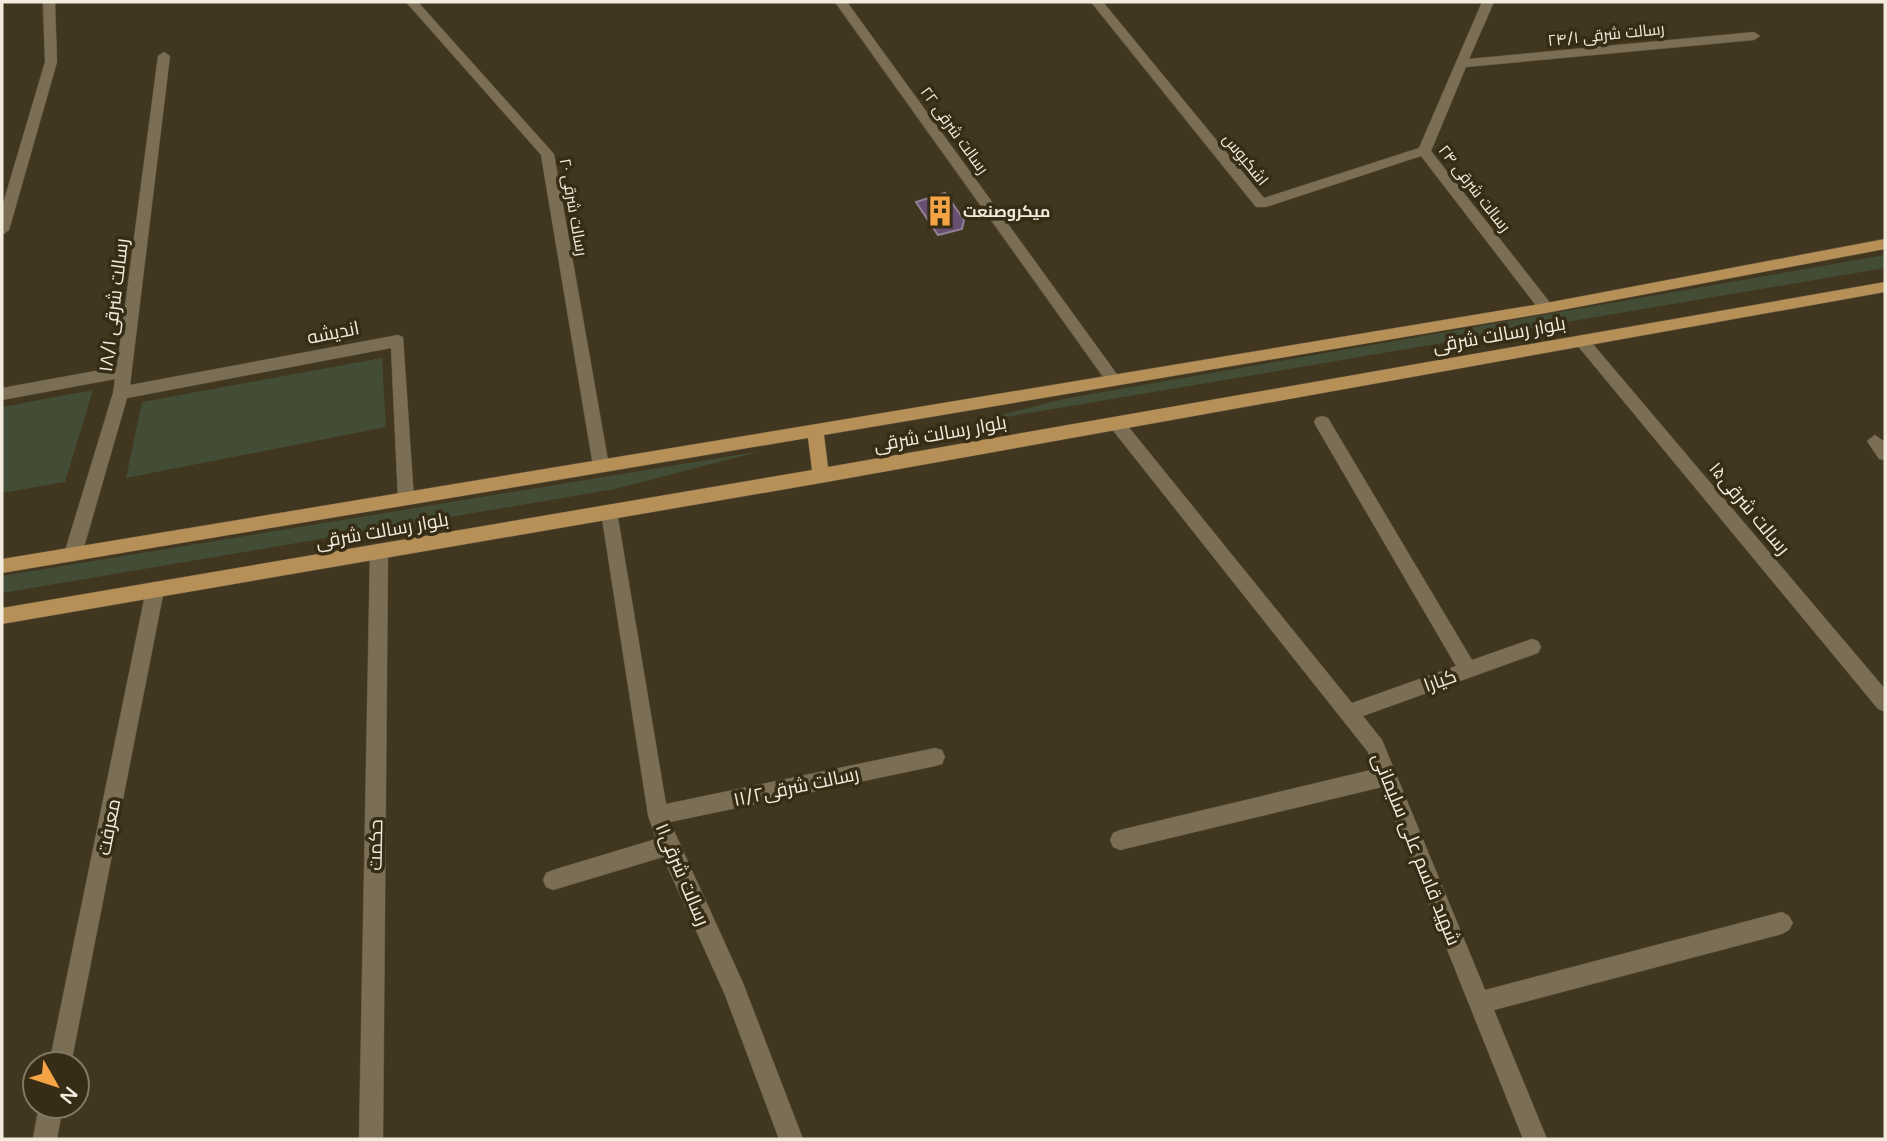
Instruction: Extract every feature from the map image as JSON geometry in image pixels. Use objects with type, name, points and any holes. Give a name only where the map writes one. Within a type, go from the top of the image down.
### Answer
[{"type":"main road","name":"بلوار رسالت شرقی","points":[[2,566],[1546,308],[1885,244]]},
{"type":"main road","name":"بلوار رسالت شرقی","points":[[2,615],[1117,424],[1885,287]]},
{"type":"main road","points":[[815,431],[821,475]]},
{"type":"street","points":[[2,230],[51,62],[49,2]]},
{"type":"street","name":"رسالت شرقی ۲۰","points":[[412,2],[547,154],[601,466]]},
{"type":"street","name":"رسالت شرقی ۲۲","points":[[841,2],[1114,381]]},
{"type":"street","name":"اشکبوس","points":[[1097,2],[1261,204],[1424,151]]},
{"type":"street","name":"رسالت شرقی ۲۴","points":[[1488,2],[1424,151],[1546,308]]},
{"type":"street","name":"رسالت شرقی ۲۴/۱","points":[[1461,64],[1754,36]]},
{"type":"street","name":"رسالت شرقی ۱۸/۱","points":[[73,554],[121,393],[164,56]]},
{"type":"street","name":"اندیشه","points":[[121,393],[398,341],[406,499]]},
{"type":"street","name":"رسالت شرقی۱۵","points":[[1582,341],[1885,704]]},
{"type":"street","points":[[2,394],[124,371]]},
{"type":"street","points":[[1322,422],[1468,670]]},
{"type":"street","name":"شهید قاسم علی سلیمانی","points":[[1117,424],[1375,746],[1535,1139]]},
{"type":"street","name":"رسالت شرقی۱۱","points":[[609,512],[658,815],[668,845],[735,991],[791,1139]]},
{"type":"street","name":"حکمت","points":[[371,1139],[379,551]]},
{"type":"street","name":"معرفت","points":[[63,1050],[155,590]]},
{"type":"street","name":"کیارا","points":[[1348,713],[1532,647]]},
{"type":"street","name":"رسالت شرقی۱۱/۲","points":[[658,815],[935,757]]},
{"type":"street","points":[[1120,840],[1387,776]]},
{"type":"street","points":[[553,880],[668,845]]},
{"type":"street","points":[[1479,1003],[1782,923]]},
{"type":"street","points":[[45,1139],[48,1120]]},
{"type":"green space","points":[[1885,255],[1885,268],[965,424],[1063,399]]},
{"type":"green space","points":[[382,358],[386,427],[126,478],[142,402]]},
{"type":"green space","points":[[93,390],[65,482],[2,493],[2,407]]},
{"type":"green space","points":[[761,451],[615,489],[2,593],[2,576]]},
{"type":"building","name":"میکروصنعت","points":[[945,193],[964,220],[962,229],[938,235],[916,202]]},
{"type":"place","name":"میکروصنعت","points":[[940,211]]}]
